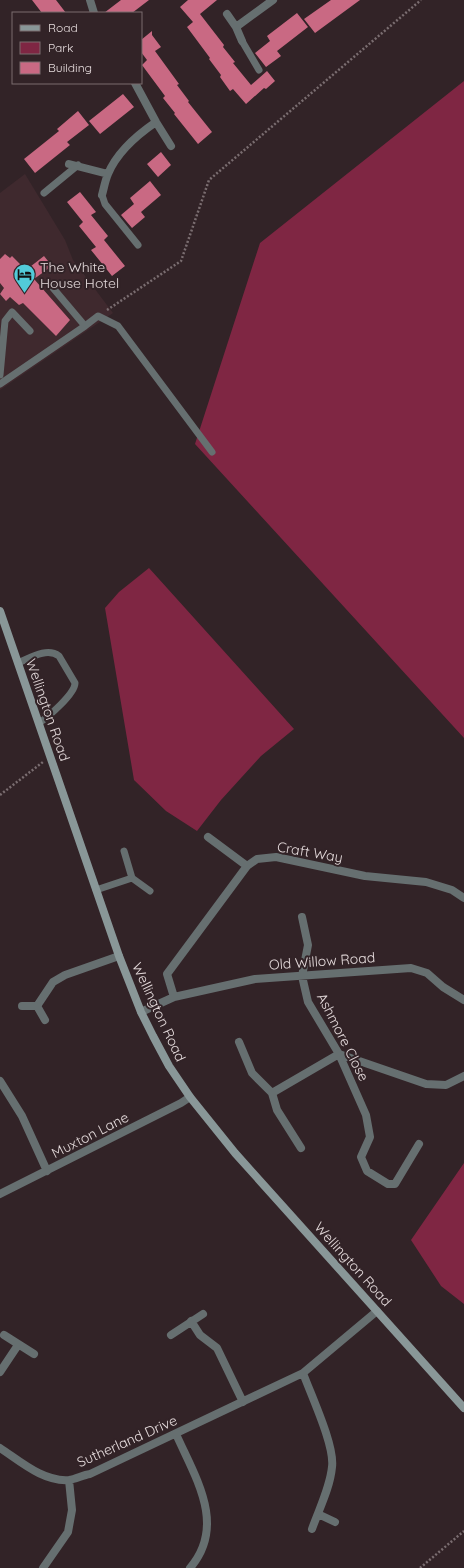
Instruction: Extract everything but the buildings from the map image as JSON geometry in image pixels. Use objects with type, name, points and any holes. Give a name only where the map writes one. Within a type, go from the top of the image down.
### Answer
[{"type":"street","points":[[90,0],[94,12]]},
{"type":"street","points":[[236,27],[273,0]]},
{"type":"street","points":[[227,14],[236,27],[242,41]]},
{"type":"street","points":[[136,84],[171,146]]},
{"type":"street","points":[[102,195],[108,174],[120,154],[145,130],[156,122]]},
{"type":"street","points":[[69,164],[78,165],[108,174]]},
{"type":"street","name":"Wellington Road","points":[[0,611],[119,956],[141,1012],[169,1066],[190,1097],[235,1153],[464,1408]]},
{"type":"street","points":[[208,837],[247,866]]},
{"type":"street","name":"Craft Way","points":[[174,997],[167,974],[247,866],[257,859],[276,857],[365,876],[426,882],[452,890],[464,898]]},
{"type":"street","points":[[302,917],[308,945],[302,976]]},
{"type":"street","points":[[37,1006],[53,982],[65,975],[119,956]]},
{"type":"street","name":"Old Willow Road","points":[[174,997],[255,978],[411,968],[426,973],[443,987],[464,1000]]},
{"type":"street","name":"Ashmore Close","points":[[302,976],[308,1002],[339,1054],[366,1115],[370,1137],[361,1157],[367,1171],[388,1184],[395,1184],[419,1144]]},
{"type":"street","points":[[141,1012],[174,997]]},
{"type":"street","points":[[22,1006],[37,1006]]},
{"type":"street","points":[[37,1006],[45,1020]]},
{"type":"street","points":[[239,1042],[252,1073],[272,1093],[277,1110],[301,1148]]},
{"type":"street","points":[[272,1093],[339,1054],[426,1084],[446,1085],[464,1076]]},
{"type":"street","points":[[0,1082],[22,1116],[47,1170]]},
{"type":"street","name":"Muxton Lane","points":[[0,1194],[181,1103],[190,1097]]},
{"type":"street","name":"Sutherland Drive","points":[[0,1448],[37,1472],[53,1478],[69,1480],[90,1474],[303,1373],[377,1311]]},
{"type":"street","points":[[171,1335],[203,1314]]},
{"type":"street","points":[[191,1321],[200,1335],[218,1348],[243,1402]]},
{"type":"street","points":[[4,1335],[34,1354]]},
{"type":"street","points":[[0,1372],[18,1344]]},
{"type":"street","points":[[303,1373],[328,1440],[332,1466],[329,1483],[312,1529]]},
{"type":"street","points":[[176,1434],[204,1498],[208,1519],[206,1537],[197,1560],[190,1568]]},
{"type":"street","points":[[43,1568],[68,1532],[72,1510],[69,1480]]},
{"type":"street","points":[[318,1514],[335,1522]]},
{"type":"lane","points":[[242,41],[259,70]]},
{"type":"lane","points":[[44,193],[78,165]]},
{"type":"lane","points":[[102,195],[105,204],[138,245]]},
{"type":"lane","points":[[53,288],[85,326]]},
{"type":"lane","points":[[0,375],[5,321],[12,312],[30,330]]},
{"type":"lane","points":[[0,384],[98,316],[118,326],[212,452]]},
{"type":"lane","points":[[18,663],[34,656],[50,652],[55,653],[59,656],[76,683],[76,686],[72,692],[49,717],[39,723]]},
{"type":"lane","points":[[124,851],[132,878],[150,891]]},
{"type":"lane","points":[[96,890],[132,878]]},
{"type":"path","points":[[98,316],[181,261],[210,180],[421,0]]},
{"type":"path","points":[[0,795],[37,765],[50,757]]},
{"type":"path","points":[[420,1568],[464,1531]]},
{"type":"shaded area","points":[[25,174],[65,240],[73,260],[113,313],[0,390],[0,193]]},
{"type":"green space","points":[[464,81],[464,738],[195,444],[260,243]]},
{"type":"green space","points":[[149,568],[294,729],[261,756],[221,800],[197,831],[166,811],[134,780],[105,608],[119,592]]},
{"type":"green space","points":[[464,1163],[464,1304],[441,1286],[411,1240]]},
{"type":"place","name":"The White House Hotel","points":[[25,294]]}]
